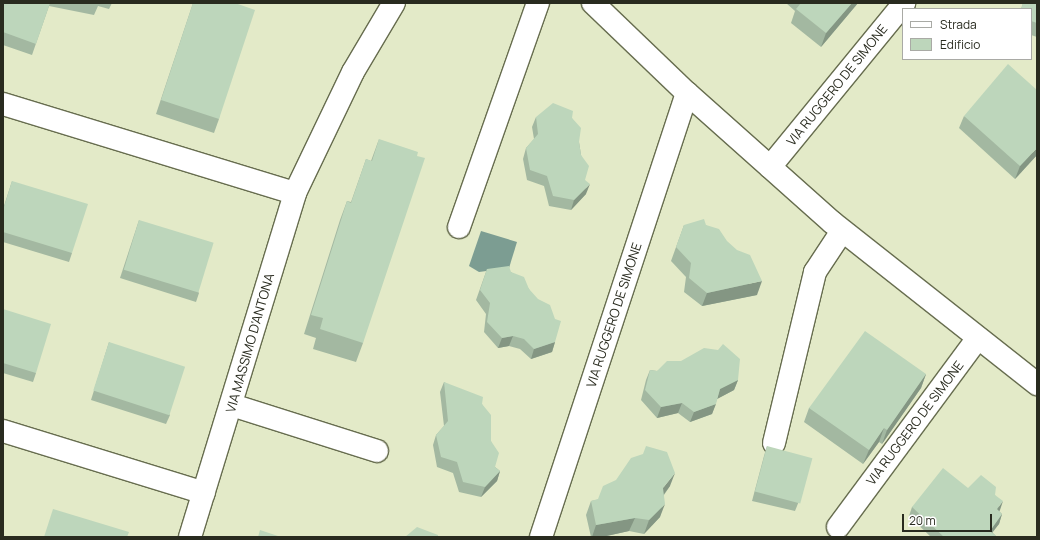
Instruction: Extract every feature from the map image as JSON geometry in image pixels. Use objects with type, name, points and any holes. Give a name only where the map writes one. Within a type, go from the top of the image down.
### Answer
[{"type":"street","name":"VIA MASSIMO D'ANTONA","points":[[190,537],[232,405],[295,193],[353,72],[394,3]]},
{"type":"street","points":[[459,227],[538,3]]},
{"type":"street","points":[[593,3],[687,93],[842,231],[1037,384]]},
{"type":"street","name":"VIA RUGGERO DE SIMONE","points":[[770,167],[904,3]]},
{"type":"street","name":"VIA RUGGERO DE SIMONE","points":[[541,537],[687,93]]},
{"type":"street","points":[[3,104],[295,193]]},
{"type":"street","points":[[774,443],[815,272],[842,231]]},
{"type":"street","name":"VIA RUGGERO DE SIMONE","points":[[838,527],[978,338]]},
{"type":"street","points":[[232,405],[377,451]]},
{"type":"street","points":[[3,431],[204,493]]},
{"type":"water","points":[[481,231],[517,242],[509,268],[479,272],[469,266]]},
{"type":"building","points":[[3,3],[50,3],[36,44],[3,32]]},
{"type":"building","points":[[193,3],[235,3],[255,10],[219,119],[161,100]]},
{"type":"building","points":[[801,3],[852,3],[826,33],[796,9]]},
{"type":"building","points":[[1023,3],[1037,3],[1037,23],[1032,21],[1032,8],[1021,8]]},
{"type":"building","points":[[1008,64],[1037,90],[1037,148],[1020,166],[964,116]]},
{"type":"building","points":[[553,103],[573,111],[572,118],[581,128],[579,142],[581,155],[589,166],[585,180],[590,184],[574,200],[553,196],[547,176],[530,170],[526,148],[538,134],[536,117]]},
{"type":"building","points":[[379,139],[418,152],[417,156],[425,158],[363,343],[320,329],[323,318],[311,315],[347,201],[351,203],[366,159],[372,161]]},
{"type":"building","points":[[12,181],[88,204],[72,253],[3,232],[3,210]]},
{"type":"building","points":[[704,219],[706,225],[719,229],[727,241],[737,250],[750,255],[762,281],[707,293],[689,278],[691,263],[676,247],[684,225]]},
{"type":"building","points":[[139,220],[214,243],[198,293],[124,270]]},
{"type":"building","points":[[509,266],[511,272],[524,277],[529,289],[538,299],[550,305],[555,319],[561,321],[555,342],[534,349],[524,339],[513,336],[502,338],[487,322],[490,303],[480,290],[487,269]]},
{"type":"building","points":[[3,309],[51,324],[36,373],[3,363]]},
{"type":"building","points":[[865,331],[926,374],[887,430],[884,428],[869,450],[809,408]]},
{"type":"building","points":[[109,342],[185,367],[169,415],[93,391]]},
{"type":"building","points":[[723,344],[740,359],[738,380],[720,389],[716,404],[694,412],[682,403],[661,407],[645,390],[650,370],[657,371],[667,361],[681,361],[704,348],[718,350]]},
{"type":"building","points":[[444,382],[483,397],[482,404],[491,415],[491,441],[499,453],[495,467],[500,471],[485,487],[463,482],[457,462],[441,457],[436,435],[448,421]]},
{"type":"building","points":[[646,446],[667,452],[675,473],[663,488],[665,504],[649,520],[635,518],[596,525],[591,501],[598,499],[603,486],[616,480],[631,458],[643,454]]},
{"type":"building","points":[[767,446],[812,458],[800,504],[755,491]]},
{"type":"building","points":[[943,468],[968,488],[981,475],[996,487],[995,495],[1003,501],[997,509],[1002,514],[990,531],[997,537],[944,537],[912,507]]},
{"type":"building","points":[[53,509],[129,532],[127,537],[44,537]]},
{"type":"building","points":[[417,527],[438,535],[438,537],[405,537]]},
{"type":"building","points":[[260,530],[281,537],[258,537]]}]
